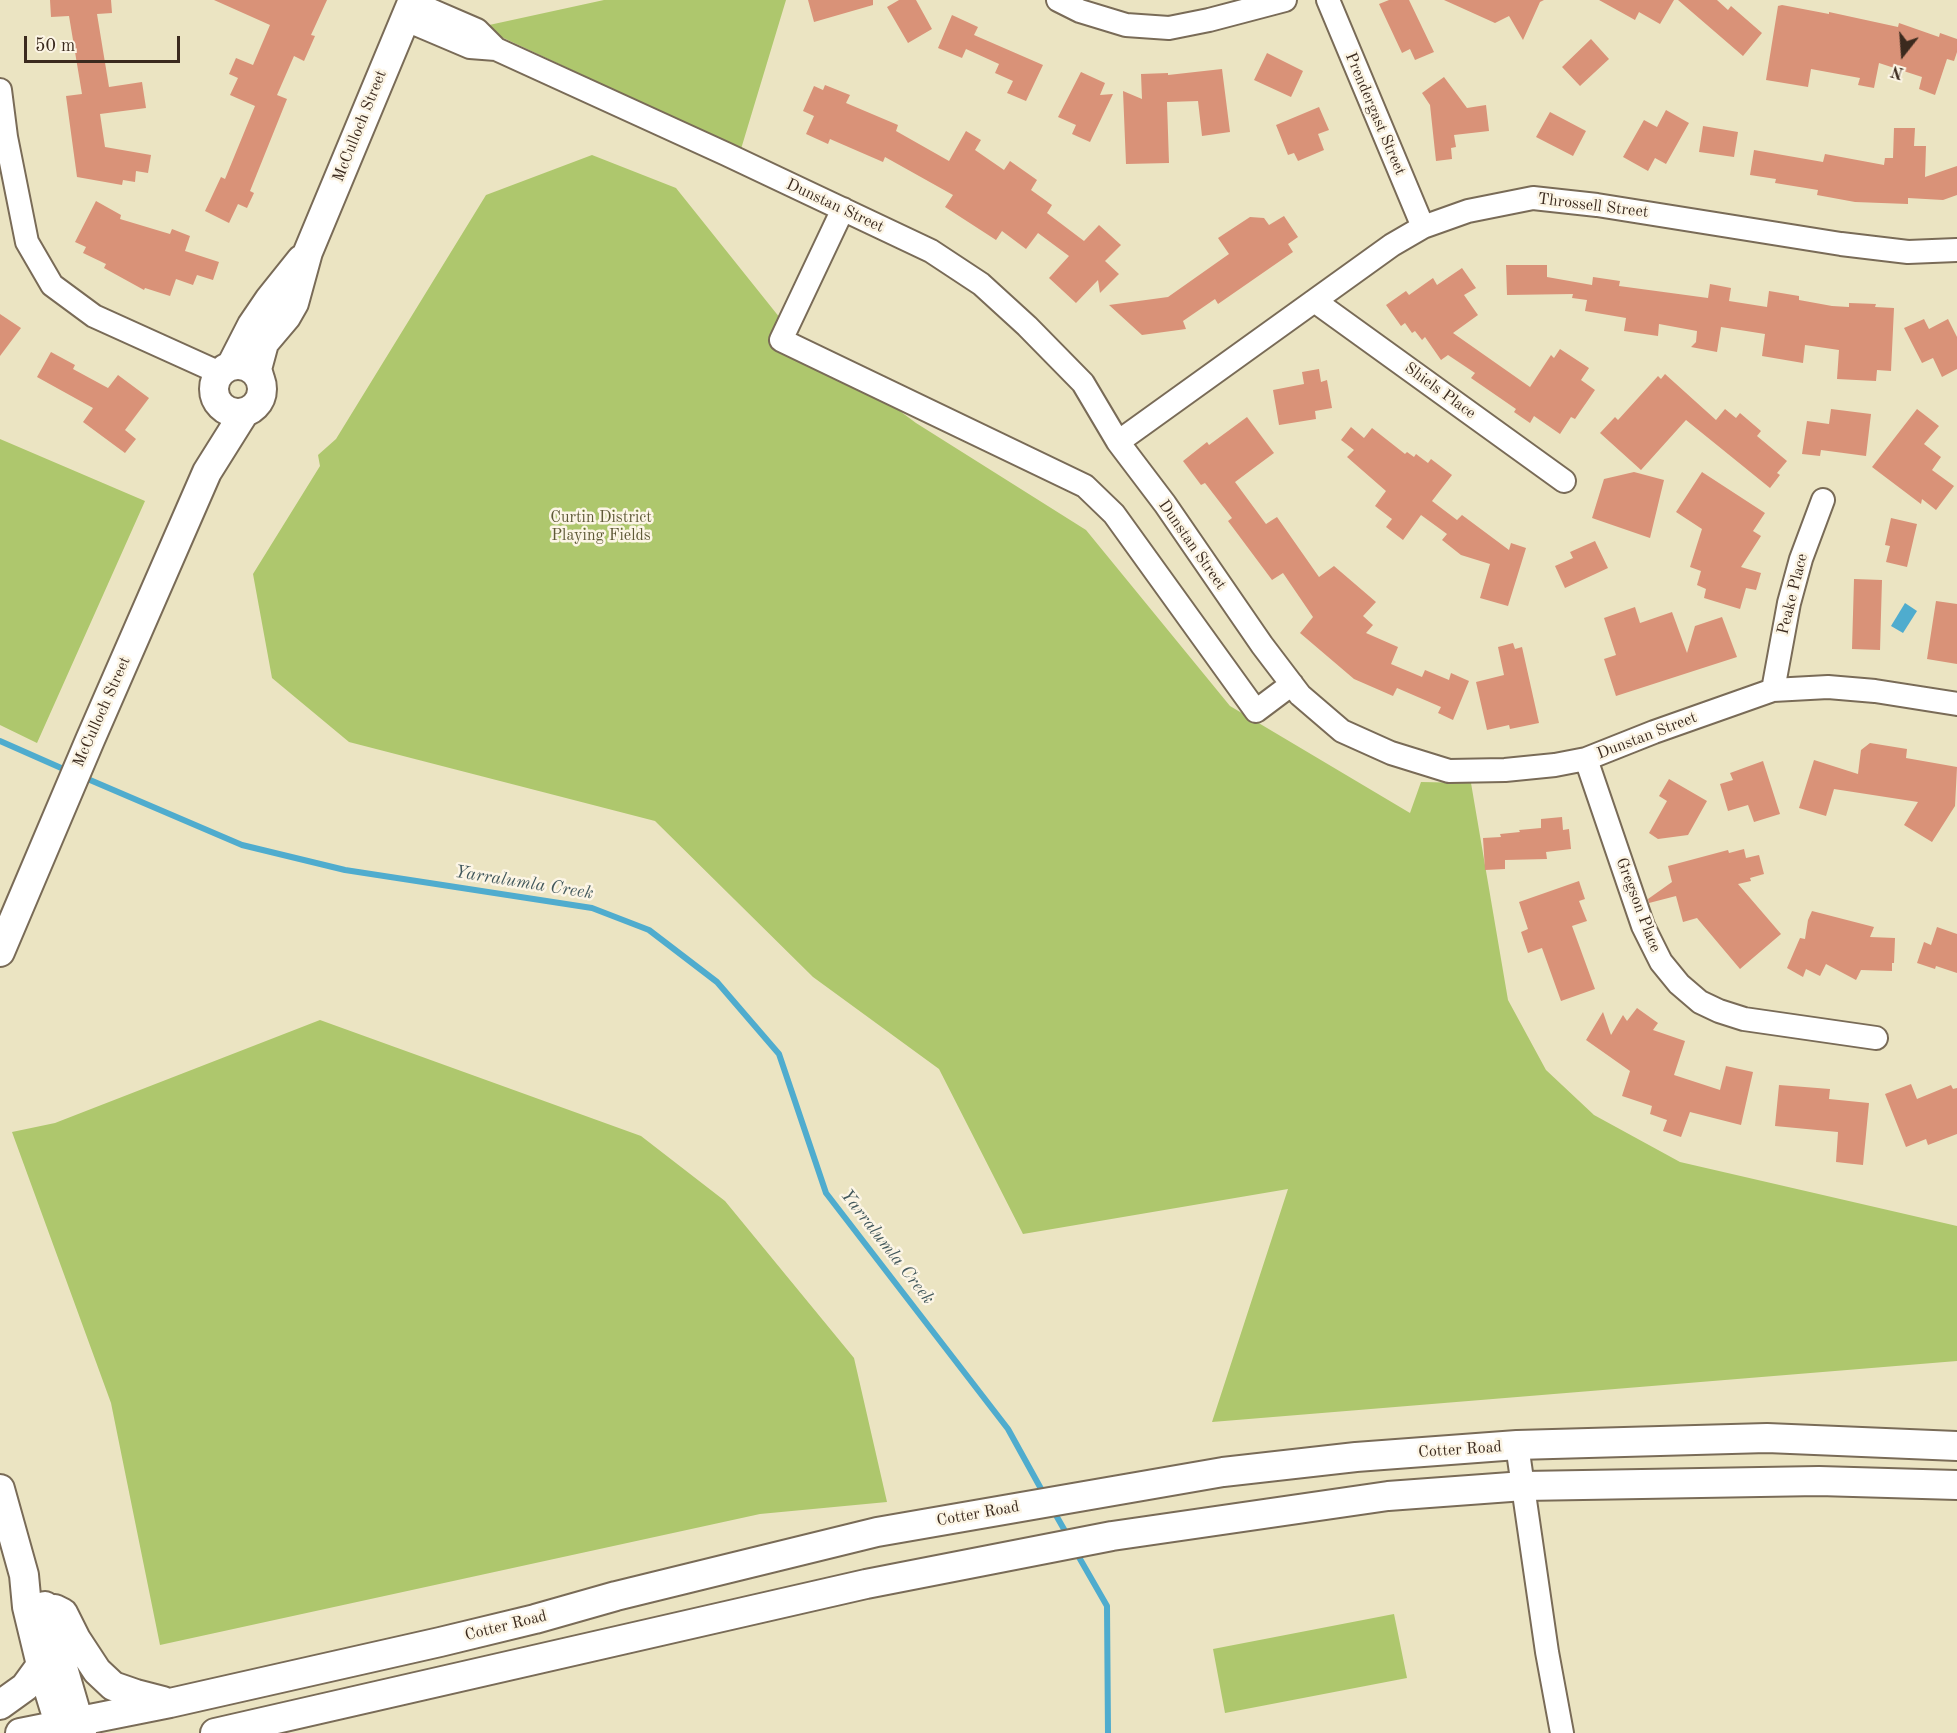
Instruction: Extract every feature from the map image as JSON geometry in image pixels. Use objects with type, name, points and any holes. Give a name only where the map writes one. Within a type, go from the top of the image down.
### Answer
[{"type":"main road","name":"McCulloch Street","points":[[260,380],[257,369],[264,343],[286,317],[294,303],[308,252],[410,7]]},
{"type":"main road","name":"McCulloch Street","points":[[226,370],[269,300],[308,252]]},
{"type":"main road","points":[[248,367],[255,372],[262,388],[260,399],[255,406],[231,408],[214,388],[226,370],[248,367]]},
{"type":"main road","name":"McCulloch Street","points":[[0,952],[60,808],[207,472],[231,408]]},
{"type":"main road","name":"Cotter Road","points":[[20,1733],[71,1727],[451,1639],[877,1532],[1234,1471],[1356,1457],[1517,1445],[1767,1438],[1957,1446]]},
{"type":"main road","points":[[215,1733],[866,1584],[1013,1554],[1112,1536],[1388,1496],[1524,1486],[1819,1481],[1957,1485]]},
{"type":"main road","points":[[0,1489],[24,1575],[27,1607],[41,1665],[71,1727]]},
{"type":"main road","points":[[24,1575],[44,1604],[71,1727]]},
{"type":"main road","points":[[44,1604],[63,1613],[76,1640],[97,1671],[114,1686],[170,1703]]},
{"type":"main road","points":[[0,1705],[25,1687],[41,1665]]},
{"type":"street","points":[[1058,0],[1080,11],[1126,25],[1169,28],[1285,0]]},
{"type":"street","name":"Prendergast Street","points":[[1328,0],[1423,227]]},
{"type":"street","name":"Dunstan Street","points":[[410,7],[470,47],[496,50],[843,209],[931,251],[981,284],[1027,326],[1083,383],[1118,442],[1165,504],[1262,645],[1300,695],[1342,730],[1391,753],[1449,771],[1505,770],[1587,759],[1654,732],[1773,690],[1828,687],[1875,691],[1957,704]]},
{"type":"street","points":[[0,90],[3,138],[27,242],[52,285],[94,316],[226,370]]},
{"type":"street","name":"Throssell Street","points":[[1118,442],[1316,302],[1392,245],[1423,227],[1468,211],[1533,198],[1597,205],[1841,244],[1908,252],[1957,250]]},
{"type":"street","points":[[843,209],[781,340],[1085,486],[1114,514],[1256,711],[1292,684]]},
{"type":"street","name":"Shiels Place","points":[[1316,302],[1564,481]]},
{"type":"street","name":"Peake Place","points":[[1773,690],[1789,603],[1801,559],[1822,500]]},
{"type":"street","name":"Gregson Place","points":[[1587,759],[1643,926],[1661,962],[1679,984],[1700,1002],[1744,1019],[1876,1038]]},
{"type":"street","points":[[1517,1445],[1524,1486],[1524,1504],[1562,1733]]},
{"type":"green space","points":[[604,0],[786,0],[741,149],[480,27]]},
{"type":"green space","name":"Curtin District Playing Fields","points":[[592,155],[676,188],[788,328],[916,423],[1086,530],[1230,706],[1410,813],[1421,782],[1471,783],[1508,1000],[1546,1070],[1594,1115],[1680,1162],[1957,1226],[1957,1361],[1212,1422],[1288,1189],[1023,1234],[939,1069],[813,977],[655,821],[349,742],[272,678],[253,574],[320,466],[318,455],[336,439],[486,195]]},
{"type":"green space","points":[[0,439],[145,501],[37,743],[0,725]]},
{"type":"green space","points":[[320,1020],[641,1136],[725,1201],[854,1358],[887,1502],[760,1514],[160,1645],[111,1403],[12,1132],[55,1123]]},
{"type":"green space","points":[[1394,1614],[1407,1678],[1225,1713],[1213,1649]]},
{"type":"water","points":[[1905,603],[1917,611],[1903,633],[1891,626]]},
{"type":"building","points":[[50,0],[111,0],[112,13],[97,14],[109,87],[142,82],[146,108],[100,114],[105,147],[151,155],[148,173],[136,171],[135,182],[123,180],[122,185],[77,177],[66,96],[82,94],[69,16],[51,17]]},
{"type":"building","points":[[214,0],[327,0],[311,35],[315,36],[304,61],[294,56],[277,95],[287,99],[250,191],[254,193],[247,208],[238,204],[229,223],[205,211],[221,177],[225,179],[255,106],[230,95],[238,78],[229,74],[236,58],[253,65],[270,25]]},
{"type":"building","points":[[808,0],[873,0],[873,5],[814,22]]},
{"type":"building","points":[[899,0],[916,0],[932,29],[908,43],[887,7]]},
{"type":"building","points":[[1389,0],[1409,0],[1434,52],[1415,60],[1410,49],[1402,53],[1379,4]]},
{"type":"building","points":[[1444,0],[1544,0],[1540,2],[1523,40],[1509,16],[1495,23]]},
{"type":"building","points":[[1599,0],[1674,0],[1660,24],[1639,12],[1635,20]]},
{"type":"building","points":[[1678,0],[1717,0],[1728,10],[1731,6],[1762,33],[1743,56]]},
{"type":"building","points":[[1778,6],[1829,14],[1829,12],[1898,27],[1899,23],[1939,37],[1940,33],[1957,39],[1957,52],[1954,61],[1947,59],[1935,95],[1919,89],[1922,77],[1879,63],[1874,88],[1858,85],[1860,78],[1811,69],[1808,87],[1766,80]]},
{"type":"building","points":[[952,15],[978,27],[974,35],[1043,65],[1026,101],[1007,93],[1013,81],[995,73],[999,64],[966,49],[962,58],[938,48]]},
{"type":"building","points":[[1591,39],[1609,59],[1580,86],[1562,67]]},
{"type":"building","points":[[1267,53],[1303,71],[1291,97],[1254,80]]},
{"type":"building","points":[[1222,69],[1230,132],[1202,136],[1198,101],[1167,102],[1169,163],[1126,164],[1123,91],[1142,99],[1141,74],[1168,73],[1168,75]]},
{"type":"building","points":[[1081,72],[1105,83],[1100,95],[1113,94],[1090,142],[1072,134],[1076,125],[1058,117]]},
{"type":"building","points":[[1444,77],[1467,108],[1486,105],[1489,131],[1454,135],[1456,147],[1451,148],[1452,159],[1436,161],[1430,105],[1422,93]]},
{"type":"building","points":[[825,85],[850,95],[846,103],[898,125],[896,131],[949,161],[966,131],[981,140],[975,150],[1004,170],[1010,161],[1037,180],[1031,190],[1052,205],[1047,213],[1084,241],[1099,225],[1121,245],[1105,261],[1119,274],[1100,293],[1098,280],[1076,303],[1049,278],[1069,256],[1038,233],[1026,249],[1002,231],[996,240],[945,207],[953,195],[885,157],[883,162],[830,139],[828,144],[806,134],[814,116],[803,111],[814,86],[823,90]]},
{"type":"building","points":[[1319,107],[1329,130],[1318,134],[1324,150],[1298,161],[1294,153],[1288,155],[1276,125]]},
{"type":"building","points":[[1666,110],[1689,123],[1666,164],[1655,158],[1648,171],[1623,157],[1644,120],[1657,127]]},
{"type":"building","points":[[1550,112],[1586,131],[1573,156],[1536,137]]},
{"type":"building","points":[[1703,126],[1738,132],[1734,157],[1699,152]]},
{"type":"building","points":[[1894,128],[1915,128],[1914,146],[1926,146],[1925,177],[1957,166],[1957,195],[1943,200],[1908,198],[1908,204],[1855,202],[1817,195],[1818,190],[1775,183],[1776,179],[1750,175],[1754,150],[1823,162],[1825,154],[1884,165],[1885,158],[1893,158]]},
{"type":"building","points":[[96,201],[121,215],[120,219],[170,234],[172,229],[190,236],[185,251],[219,262],[213,280],[197,275],[193,285],[176,279],[170,296],[145,288],[144,290],[104,268],[106,264],[83,253],[86,247],[75,242]]},
{"type":"building","points":[[1284,216],[1298,237],[1288,244],[1293,252],[1218,304],[1215,299],[1183,321],[1186,329],[1142,335],[1109,305],[1168,297],[1229,254],[1218,238],[1250,217],[1264,218],[1269,225]]},
{"type":"building","points":[[1506,265],[1547,265],[1547,277],[1592,285],[1593,277],[1620,281],[1619,286],[1708,298],[1710,284],[1731,288],[1729,301],[1767,307],[1769,291],[1799,296],[1799,300],[1832,306],[1849,307],[1849,303],[1876,304],[1875,307],[1894,308],[1891,371],[1877,370],[1876,381],[1837,379],[1839,350],[1805,345],[1803,363],[1762,356],[1765,334],[1721,327],[1717,352],[1691,347],[1696,342],[1697,331],[1659,324],[1658,336],[1624,331],[1626,318],[1585,311],[1587,300],[1572,298],[1573,294],[1507,295]]},
{"type":"building","points":[[1462,268],[1476,288],[1464,295],[1478,315],[1453,333],[1530,387],[1551,355],[1554,358],[1560,349],[1589,368],[1581,380],[1595,390],[1575,419],[1571,417],[1560,434],[1534,416],[1530,423],[1514,412],[1516,409],[1471,378],[1475,373],[1448,355],[1441,360],[1425,337],[1422,340],[1415,331],[1412,333],[1405,323],[1401,326],[1386,305],[1406,291],[1409,295],[1433,278],[1437,285]]},
{"type":"building","points":[[0,314],[21,328],[0,356]]},
{"type":"building","points":[[1924,319],[1929,329],[1948,319],[1957,337],[1957,369],[1942,377],[1933,358],[1922,363],[1904,328]]},
{"type":"building","points":[[51,352],[75,365],[73,369],[108,388],[118,375],[149,398],[125,430],[136,439],[125,453],[83,422],[93,408],[37,377]]},
{"type":"building","points":[[1319,369],[1321,382],[1327,380],[1332,408],[1315,411],[1316,419],[1279,425],[1273,390],[1304,384],[1302,372]]},
{"type":"building","points":[[1665,374],[1716,420],[1725,409],[1736,418],[1740,413],[1761,431],[1757,436],[1787,461],[1777,473],[1780,475],[1770,488],[1686,420],[1641,470],[1600,433],[1615,417],[1618,420],[1658,376],[1661,379]]},
{"type":"building","points":[[1831,409],[1871,414],[1866,456],[1821,450],[1820,456],[1802,454],[1807,421],[1829,424]]},
{"type":"building","points":[[1917,409],[1939,426],[1924,444],[1941,457],[1932,470],[1954,486],[1936,510],[1922,499],[1921,504],[1872,467]]},
{"type":"building","points":[[1247,417],[1274,453],[1235,482],[1266,524],[1277,517],[1319,577],[1334,566],[1376,602],[1363,616],[1373,625],[1366,633],[1398,647],[1391,664],[1422,677],[1425,670],[1449,680],[1451,673],[1469,681],[1453,720],[1438,713],[1441,707],[1397,688],[1393,696],[1354,679],[1300,633],[1313,617],[1283,573],[1272,580],[1228,521],[1232,518],[1205,483],[1201,485],[1183,461],[1207,442],[1209,445]]},
{"type":"building","points":[[1351,427],[1364,438],[1372,428],[1405,454],[1407,452],[1414,457],[1416,454],[1428,463],[1431,459],[1452,475],[1432,501],[1457,520],[1462,515],[1509,550],[1511,543],[1526,548],[1508,606],[1480,598],[1490,564],[1461,555],[1442,540],[1447,534],[1421,515],[1403,540],[1386,527],[1392,519],[1375,506],[1386,491],[1347,457],[1354,450],[1341,440]]},
{"type":"building","points":[[1634,472],[1664,480],[1650,538],[1592,518],[1604,479]]},
{"type":"building","points":[[1702,472],[1765,513],[1753,531],[1761,536],[1741,567],[1761,573],[1756,590],[1746,588],[1740,609],[1704,598],[1706,589],[1697,585],[1701,571],[1690,567],[1702,529],[1676,512]]},
{"type":"building","points":[[1891,518],[1917,524],[1907,567],[1886,562],[1890,546],[1885,545]]},
{"type":"building","points":[[1595,541],[1608,568],[1565,588],[1555,566],[1573,558],[1570,552]]},
{"type":"building","points":[[1854,579],[1882,580],[1880,650],[1852,649]]},
{"type":"building","points":[[1936,601],[1957,604],[1957,664],[1927,659]]},
{"type":"building","points":[[1635,607],[1640,623],[1672,612],[1687,653],[1695,626],[1722,617],[1737,657],[1616,696],[1604,659],[1616,655],[1604,618]]},
{"type":"building","points":[[1513,643],[1515,649],[1522,647],[1539,723],[1510,729],[1509,725],[1487,730],[1476,682],[1504,675],[1498,647]]},
{"type":"building","points":[[1870,743],[1907,749],[1906,758],[1957,767],[1955,806],[1932,842],[1904,825],[1918,802],[1834,789],[1826,816],[1799,808],[1814,760],[1858,774],[1861,750]]},
{"type":"building","points":[[1763,761],[1780,814],[1754,822],[1748,805],[1728,811],[1720,784],[1733,780],[1730,773]]},
{"type":"building","points":[[1669,779],[1707,801],[1688,835],[1658,839],[1649,833],[1667,801],[1659,796]]},
{"type":"building","points":[[1562,817],[1563,830],[1569,829],[1571,849],[1546,852],[1547,859],[1505,860],[1505,869],[1485,870],[1483,838],[1501,837],[1500,834],[1541,828],[1541,819]]},
{"type":"building","points":[[1744,849],[1746,858],[1759,855],[1764,874],[1750,878],[1751,881],[1738,884],[1781,934],[1740,969],[1697,918],[1683,922],[1676,896],[1649,903],[1648,899],[1672,882],[1668,866],[1728,850],[1729,853]]},
{"type":"building","points":[[1579,881],[1585,899],[1579,901],[1587,921],[1572,926],[1595,989],[1561,1001],[1542,948],[1528,953],[1521,932],[1528,929],[1519,902]]},
{"type":"building","points":[[1812,911],[1874,927],[1870,937],[1895,938],[1892,971],[1861,970],[1856,980],[1826,964],[1820,976],[1806,969],[1803,977],[1787,968],[1800,938],[1805,939]]},
{"type":"building","points":[[1937,927],[1957,934],[1957,973],[1917,963],[1924,942],[1931,945]]},
{"type":"building","points":[[1637,1008],[1658,1023],[1653,1030],[1685,1041],[1674,1075],[1720,1090],[1726,1066],[1753,1072],[1741,1125],[1690,1112],[1681,1137],[1663,1131],[1667,1120],[1650,1114],[1652,1106],[1622,1096],[1630,1071],[1586,1040],[1603,1012],[1611,1035],[1623,1015],[1627,1021]]},
{"type":"building","points":[[1911,1084],[1917,1099],[1951,1085],[1953,1089],[1957,1088],[1957,1134],[1928,1145],[1926,1139],[1906,1147],[1885,1094]]},
{"type":"building","points":[[1779,1085],[1830,1089],[1829,1099],[1869,1103],[1863,1165],[1836,1162],[1838,1132],[1775,1126]]},
{"type":"waterway","name":"Yarralumla Creek","points":[[0,741],[68,771]]},
{"type":"waterway","name":"Yarralumla Creek","points":[[83,777],[242,845],[345,870],[592,908],[649,930],[717,982],[779,1054],[826,1193],[1008,1429],[1045,1496]]},
{"type":"waterway","name":"Yarralumla Creek","points":[[1053,1510],[1069,1538]]},
{"type":"waterway","name":"Yarralumla Creek","points":[[1076,1552],[1107,1606],[1108,1733]]}]
